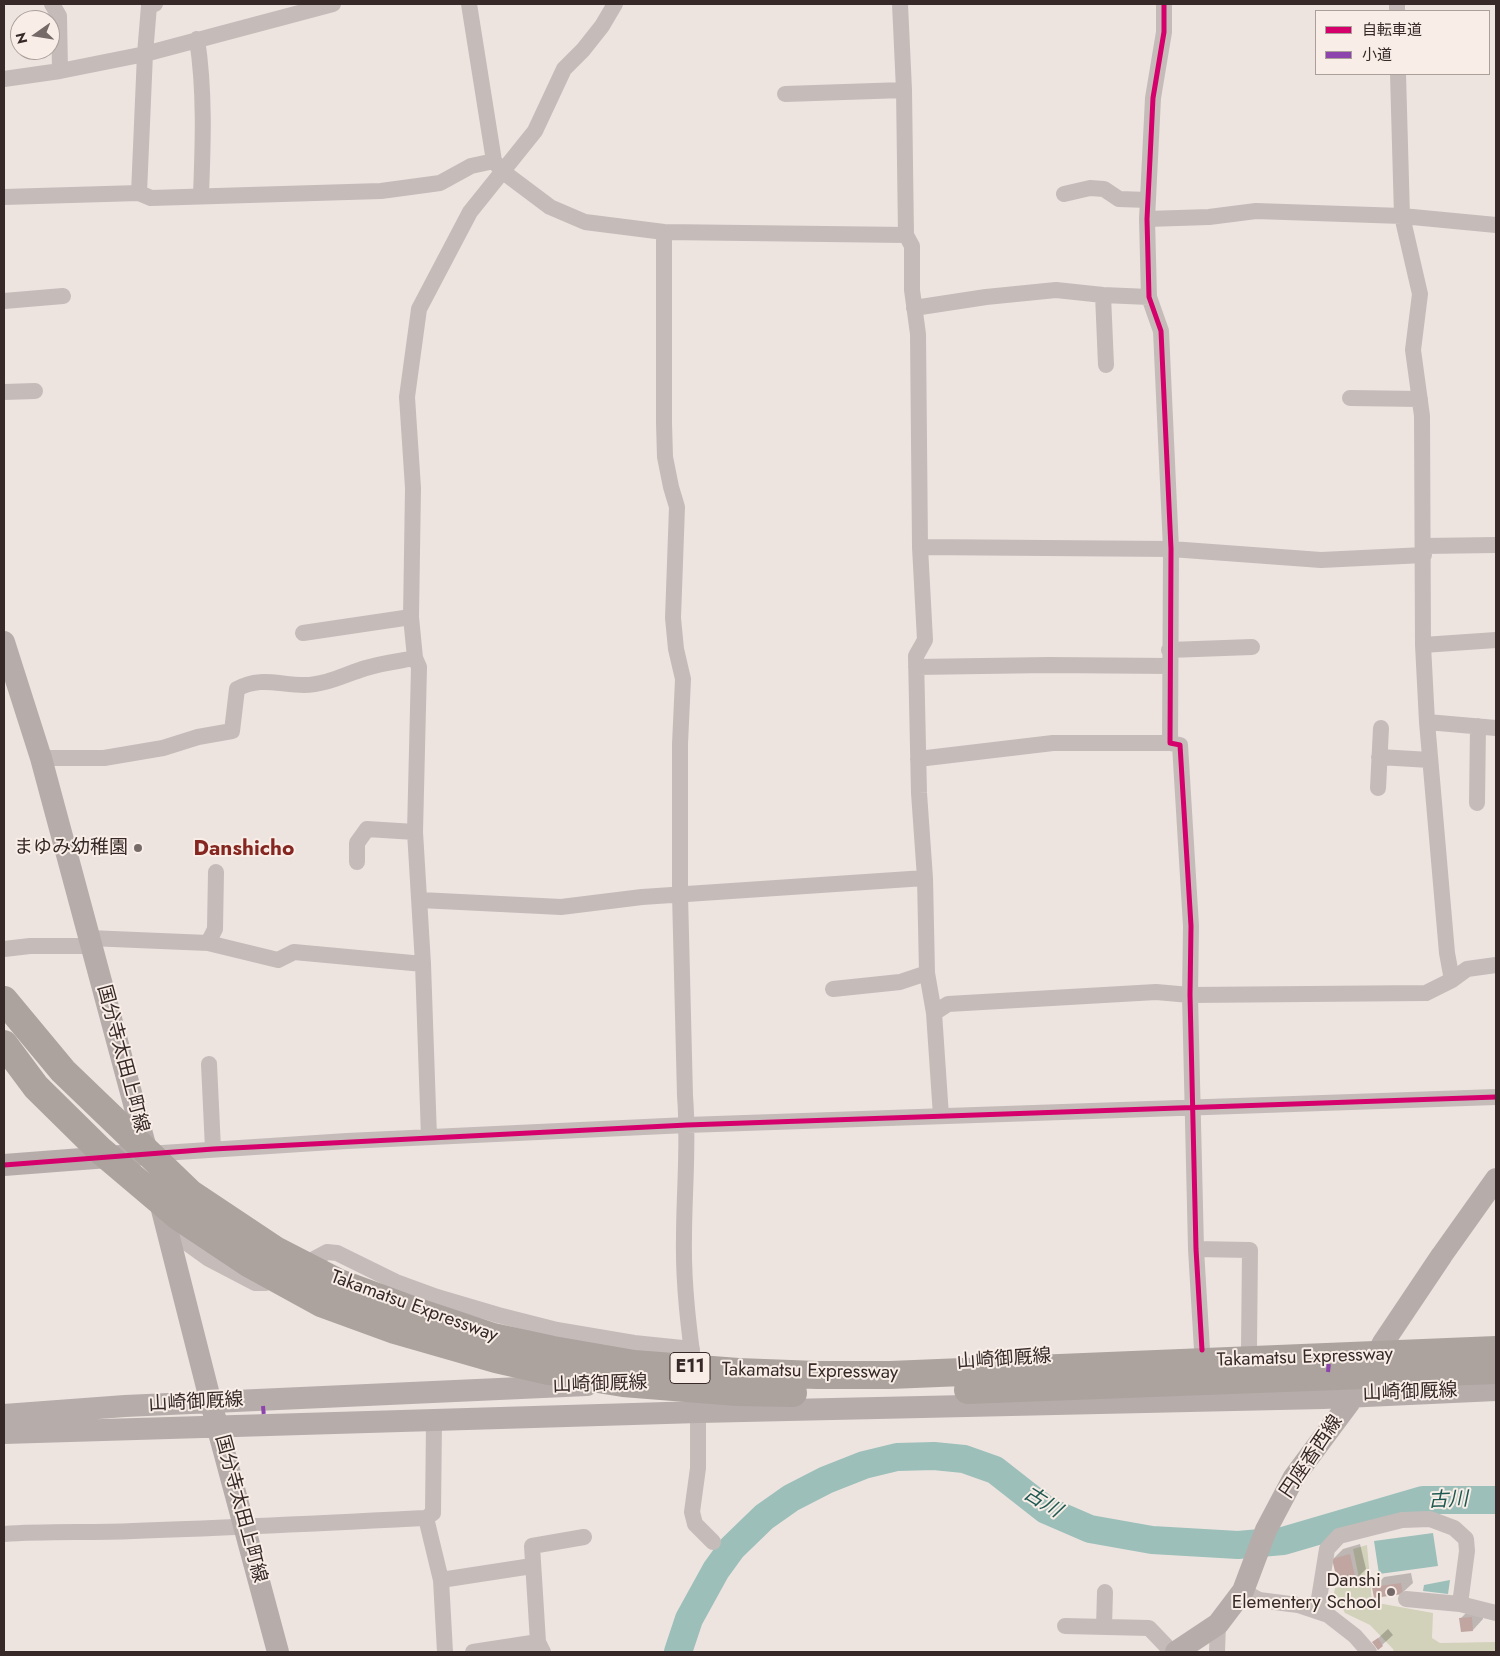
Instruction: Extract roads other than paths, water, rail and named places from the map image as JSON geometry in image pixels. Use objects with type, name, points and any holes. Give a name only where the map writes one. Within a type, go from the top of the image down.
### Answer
[{"type":"highway","name":"Takamatsu Expressway","points":[[4,1000],[63,1071],[191,1194],[275,1250],[340,1283],[412,1310],[502,1339],[634,1364],[738,1372],[817,1375],[890,1374],[1496,1350]]},
{"type":"highway","name":"Takamatsu Expressway","points":[[4,1044],[36,1088],[100,1150],[178,1216],[250,1264],[321,1303],[395,1330],[496,1359],[550,1371],[624,1383],[737,1392],[815,1393],[1026,1389],[1496,1370]]},
{"type":"main road","name":"国分寺太田上町線","points":[[4,642],[40,758],[148,1154],[211,1403],[278,1652]]},
{"type":"main road","points":[[4,1165],[148,1154]]},
{"type":"main road","name":"円座香西線","points":[[1174,1652],[1218,1624],[1242,1591],[1266,1530],[1294,1477],[1355,1395],[1383,1343],[1496,1179]]},
{"type":"main road","name":"山崎御厩線","points":[[4,1415],[125,1406],[696,1382],[1038,1357],[1383,1343],[1496,1344]]},
{"type":"main road","name":"山崎御厩線","points":[[4,1433],[698,1412],[1323,1398],[1355,1395],[1496,1390]]},
{"type":"street","points":[[52,4],[59,16],[60,71]]},
{"type":"street","points":[[139,193],[149,6],[155,4]]},
{"type":"street","points":[[4,78],[60,71],[145,54],[295,8],[333,4]]},
{"type":"street","points":[[469,4],[498,166]]},
{"type":"street","points":[[429,1137],[424,964],[415,832],[418,667],[415,658],[411,617],[413,488],[407,397],[419,309],[470,212],[498,166],[535,131],[564,69],[583,50],[602,26],[615,4]]},
{"type":"street","points":[[900,4],[904,90],[906,234],[912,246],[912,290],[918,334],[920,547],[925,640],[916,656],[918,759],[925,878],[927,973],[934,1013],[941,1116]]},
{"type":"street","points":[[1164,4],[1164,32],[1153,98],[1147,220],[1150,297],[1162,331],[1171,548],[1170,743]]},
{"type":"street","points":[[197,39],[202,70],[203,107],[201,196]]},
{"type":"street","points":[[1398,75],[1402,216],[1420,294],[1413,350],[1422,416],[1424,645],[1427,722],[1447,953],[1452,980]]},
{"type":"street","points":[[786,94],[904,90]]},
{"type":"street","points":[[4,197],[139,193],[151,198],[382,191],[440,183],[471,166],[498,166],[550,207],[585,222],[664,232],[906,234]]},
{"type":"street","points":[[1064,194],[1090,188],[1104,189],[1119,199],[1148,200]]},
{"type":"street","points":[[1147,220],[1209,217],[1256,211],[1402,216],[1496,225]]},
{"type":"street","points":[[664,232],[664,423],[666,457],[671,487],[677,507],[673,618],[676,649],[683,679],[680,744],[680,894],[685,1096],[688,1125],[685,1179],[684,1275],[698,1412],[698,1468],[692,1512],[695,1524],[713,1542]]},
{"type":"street","points":[[914,308],[986,297],[1056,290],[1103,296],[1150,297]]},
{"type":"street","points":[[4,301],[63,296]]},
{"type":"street","points":[[1103,296],[1106,366]]},
{"type":"street","points":[[4,392],[35,391]]},
{"type":"street","points":[[1350,398],[1420,399]]},
{"type":"street","points":[[920,547],[1171,548],[1321,560],[1496,545]]},
{"type":"street","points":[[303,633],[411,617]]},
{"type":"street","points":[[1424,645],[1496,640]]},
{"type":"street","points":[[916,667],[1040,665],[1170,658],[1252,647]]},
{"type":"street","points":[[40,758],[104,758],[163,748],[198,737],[232,731],[236,689],[248,683],[275,682],[304,685],[330,681],[367,668],[415,658]]},
{"type":"street","points":[[1427,722],[1496,728]]},
{"type":"street","points":[[1477,804],[1478,726]]},
{"type":"street","points":[[1378,788],[1381,728]]},
{"type":"street","points":[[918,759],[1053,743],[1170,743],[1180,745],[1190,926],[1196,1249],[1202,1350]]},
{"type":"street","points":[[1379,757],[1430,760]]},
{"type":"street","points":[[357,862],[357,843],[367,829],[415,832]]},
{"type":"street","points":[[208,943],[215,929],[216,872]]},
{"type":"street","points":[[420,900],[561,907],[642,897],[925,878]]},
{"type":"street","points":[[4,949],[90,942],[208,943],[278,960],[294,952],[424,964]]},
{"type":"street","points":[[934,1013],[948,1004],[1156,992],[1190,995],[1426,994],[1452,980],[1467,969],[1496,965]]},
{"type":"street","points":[[833,989],[900,982],[927,973]]},
{"type":"street","points":[[209,1064],[213,1149]]},
{"type":"street","points":[[148,1154],[429,1137],[688,1125],[1496,1096]]},
{"type":"street","points":[[166,1228],[209,1259],[255,1283],[265,1283],[327,1252],[337,1253],[396,1282],[437,1297],[498,1315],[557,1330],[634,1343],[692,1349]]},
{"type":"street","points":[[1196,1249],[1250,1250],[1249,1348]]},
{"type":"street","points":[[4,1534],[40,1531],[131,1531],[244,1527],[426,1518],[433,1513],[434,1421]]},
{"type":"street","points":[[426,1518],[441,1580],[445,1652]]},
{"type":"street","points":[[1317,1612],[1326,1549],[1339,1536],[1402,1520],[1430,1519],[1454,1528],[1466,1539],[1467,1551],[1460,1604]]},
{"type":"street","points":[[473,1652],[540,1647],[532,1566],[532,1546],[584,1536]]},
{"type":"street","points":[[441,1580],[532,1566]]},
{"type":"street","points":[[1242,1591],[1259,1600],[1298,1604],[1328,1615],[1355,1636],[1369,1652]]},
{"type":"street","points":[[1104,1627],[1105,1592]]},
{"type":"street","points":[[1406,1599],[1460,1604],[1496,1614]]},
{"type":"street","points":[[1217,1652],[1218,1624]]},
{"type":"street","points":[[1065,1626],[1149,1628],[1174,1652]]},
{"type":"water","points":[[1433,1533],[1438,1566],[1379,1574],[1374,1541]]},
{"type":"water","points":[[1450,1580],[1448,1594],[1423,1591],[1424,1585]]},
{"type":"waterway","name":"古川","points":[[678,1652],[689,1619],[716,1570],[732,1548],[764,1517],[791,1498],[826,1480],[864,1465],[897,1457],[934,1456],[964,1459],[995,1470],[1046,1510],[1090,1529],[1152,1540],[1238,1545],[1283,1541],[1423,1500],[1496,1500]]},
{"type":"place","name":"まゆみ幼稚園","points":[[138,848]]},
{"type":"place","name":"Danshi Elementery School","points":[[1391,1592]]},
{"type":"district","name":"Danshicho","points":[[244,850]]}]
